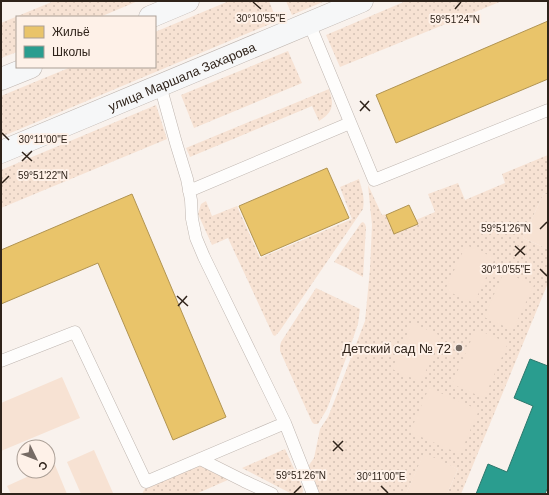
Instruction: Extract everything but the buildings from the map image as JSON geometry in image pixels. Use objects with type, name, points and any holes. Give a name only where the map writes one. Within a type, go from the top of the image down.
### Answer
[{"type":"street","points":[[152,16],[188,1]]},
{"type":"street","name":"улица Маршала Захарова","points":[[1,152],[362,1]]},
{"type":"street","points":[[1,80],[29,68]]},
{"type":"lane","points":[[309,23],[374,180],[548,110]]},
{"type":"lane","points":[[160,85],[187,179],[196,238],[285,423],[313,494]]},
{"type":"lane","points":[[189,191],[350,123]]},
{"type":"lane","points":[[1,362],[75,332],[146,482],[285,423]]},
{"type":"lane","points":[[200,459],[272,494]]},
{"type":"shaded area","points":[[54,1],[138,1],[102,16],[18,16]]},
{"type":"shaded area","points":[[229,1],[269,1],[277,21],[1,137],[1,96],[69,68],[156,68],[156,32]]},
{"type":"shaded area","points":[[286,1],[325,1],[292,15]]},
{"type":"shaded area","points":[[406,1],[502,1],[340,67],[326,35]]},
{"type":"shaded area","points":[[16,17],[16,52],[1,58],[1,23]]},
{"type":"shaded area","points":[[288,51],[302,83],[194,128],[181,95]]},
{"type":"shaded area","points":[[329,89],[332,99],[332,107],[328,114],[319,121],[312,106],[190,157],[186,148]]},
{"type":"shaded area","points":[[156,105],[167,139],[1,208],[1,170]]},
{"type":"shaded area","name":"Детский сад № 72","points":[[548,155],[548,195],[544,193],[523,238],[548,249],[548,283],[461,494],[447,494],[458,469],[424,454],[406,494],[320,494],[307,468],[314,458],[320,429],[328,417],[365,321],[370,269],[372,225],[368,185],[382,215],[386,214],[395,234],[418,224],[416,220],[435,212],[428,194],[458,183],[465,200],[505,183],[502,174]]},
{"type":"shaded area","points":[[359,179],[363,197],[363,209],[279,332],[275,336],[273,335],[228,238],[212,245],[198,214],[201,204],[206,201],[212,216],[237,206],[260,258],[352,219],[340,187]]},
{"type":"shaded area","points":[[544,193],[548,195],[548,249],[523,238]]},
{"type":"shaded area","points":[[363,222],[366,227],[363,277],[334,262]]},
{"type":"shaded area","points":[[466,245],[495,258],[474,303],[445,290]]},
{"type":"shaded area","points":[[504,272],[534,285],[513,330],[484,317]]},
{"type":"shaded area","points":[[316,288],[360,309],[358,324],[327,409],[318,424],[314,424],[280,351],[280,346],[281,342]]},
{"type":"shaded area","points":[[412,323],[441,336],[421,382],[392,369]]},
{"type":"shaded area","points":[[476,329],[508,343],[484,398],[452,384]]},
{"type":"shaded area","points":[[62,377],[80,418],[30,439],[16,439],[16,445],[1,451],[1,403]]},
{"type":"shaded area","points":[[429,388],[479,410],[460,454],[410,432]]},
{"type":"shaded area","points":[[285,449],[302,486],[302,494],[292,494],[242,468]]},
{"type":"shaded area","points":[[94,450],[113,493],[111,494],[81,494],[67,462]]},
{"type":"shaded area","points":[[424,453],[458,469],[447,494],[406,494]]},
{"type":"shaded area","points":[[202,465],[230,479],[196,494],[142,494],[145,488]]},
{"type":"shaded area","points":[[56,467],[67,494],[11,494],[7,486],[22,479],[56,479]]},
{"type":"place","name":"Детский сад № 72","points":[[459,348]]}]
